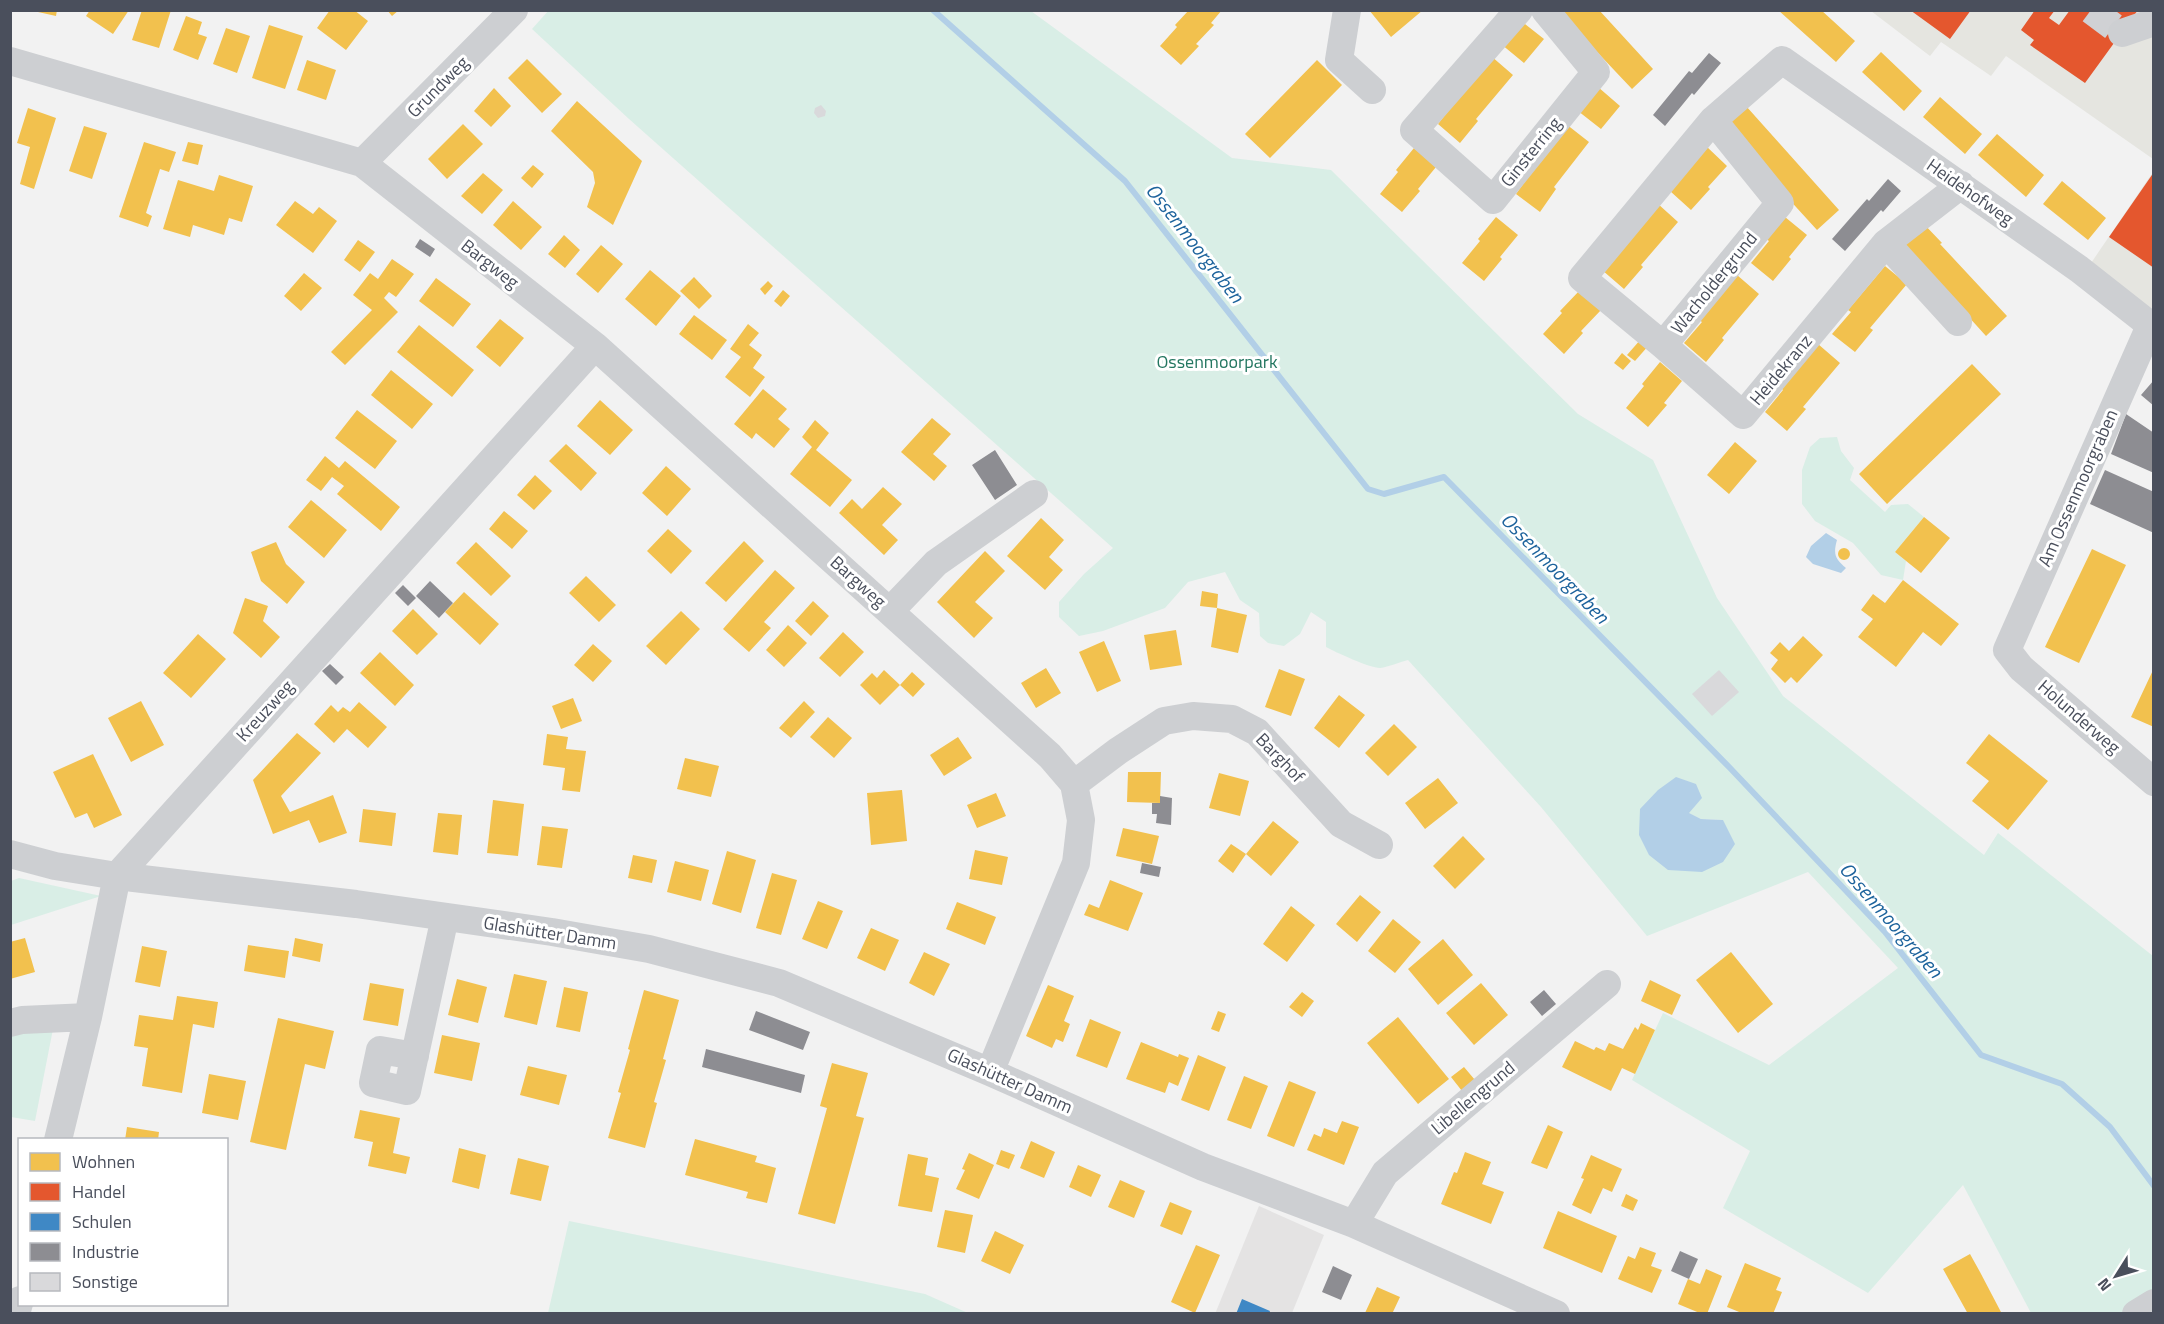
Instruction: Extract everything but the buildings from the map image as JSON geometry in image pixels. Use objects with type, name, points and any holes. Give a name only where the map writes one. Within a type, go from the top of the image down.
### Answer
[{"type":"street","name":"Grundweg","points":[[362,163],[514,10]]},
{"type":"street","points":[[1347,10],[1339,60],[1372,90]]},
{"type":"street","name":"Ginsterring","points":[[1519,10],[1413,130],[1493,200],[1596,72],[1545,10]]},
{"type":"street","points":[[2122,33],[2154,22]]},
{"type":"street","name":"Wacholdergrund","points":[[1713,120],[1780,203],[1663,345],[1582,278],[1713,120],[1782,60]]},
{"type":"street","name":"Heidehofweg","points":[[1782,60],[2079,269],[2152,327]]},
{"type":"street","name":"Bargweg","points":[[10,61],[362,163],[595,346],[1050,756],[1074,784],[1081,820],[1076,862],[990,1072]]},
{"type":"street","name":"Heidekranz","points":[[1663,345],[1743,415],[1886,243],[1961,186]]},
{"type":"street","points":[[1886,243],[1958,322]]},
{"type":"street","name":"Am Ossenmoorgraben","points":[[2007,650],[2152,327]]},
{"type":"street","name":"Kreuzweg","points":[[117,876],[595,346]]},
{"type":"street","name":"Bargweg","points":[[890,611],[936,563],[1034,494]]},
{"type":"street","name":"Holunderweg","points":[[2007,650],[2021,668],[2150,788]]},
{"type":"street","name":"Barghof","points":[[1074,784],[1118,751],[1164,722],[1193,716],[1232,719],[1257,732],[1341,824],[1378,845]]},
{"type":"street","name":"Glashütter Damm","points":[[10,854],[54,866],[117,876],[356,904],[649,949],[779,983],[990,1072],[1203,1167],[1354,1224],[1556,1314]]},
{"type":"street","points":[[58,1138],[88,1017],[117,876]]},
{"type":"street","points":[[415,1056],[445,917]]},
{"type":"street","name":"Libellengrund","points":[[1354,1224],[1385,1173],[1607,984]]},
{"type":"street","points":[[10,1023],[22,1020],[88,1017]]},
{"type":"street","points":[[2136,1314],[2154,1303]]},
{"type":"shaded area","points":[[1871,11],[2153,11],[2153,159],[2006,56],[1991,76],[1941,42],[1930,56]]},
{"type":"shaded area","points":[[2153,172],[2153,315],[2089,266]]},
{"type":"shaded area","points":[[1259,1206],[1324,1235],[1292,1313],[1215,1314]]},
{"type":"green space","name":"Ossenmoorpark","points":[[549,10],[1031,11],[1232,158],[1331,170],[1578,414],[1653,460],[1717,598],[1783,696],[1984,855],[1998,833],[2153,956],[2153,1313],[2031,1313],[1963,1185],[1868,1293],[1723,1208],[1750,1151],[1632,1080],[1663,1013],[1769,1065],[1898,968],[1808,872],[1647,936],[1541,807],[1408,660],[1380,668],[1361,663],[1330,649],[1326,647],[1326,622],[1311,612],[1300,634],[1284,646],[1268,643],[1260,636],[1259,613],[1240,600],[1225,572],[1188,582],[1165,608],[1103,631],[1079,636],[1059,617],[1059,602],[1084,574],[1113,548],[629,119],[532,29]],"holes":[[[1702,798],[1688,813],[1701,819],[1723,820],[1640,835]]]},
{"type":"green space","points":[[1837,437],[1841,451],[1854,468],[1850,480],[1885,512],[1891,505],[1908,504],[1924,517],[1895,552],[1906,561],[1903,580],[1881,575],[1853,543],[1815,521],[1802,504],[1802,470],[1810,447],[1820,438]]},
{"type":"green space","points":[[19,878],[101,896],[11,925],[11,881]]},
{"type":"green space","points":[[53,1029],[35,1121],[11,1117],[10,1033]]},
{"type":"green space","points":[[569,1221],[925,1294],[968,1313],[548,1313]]},
{"type":"water","points":[[1826,533],[1837,540],[1836,556],[1846,568],[1841,573],[1813,564],[1806,557],[1811,546]]},
{"type":"water","points":[[1676,777],[1696,784],[1702,798],[1689,813],[1701,819],[1723,820],[1735,844],[1723,862],[1702,872],[1668,870],[1649,855],[1639,835],[1640,809],[1658,790]]},
{"type":"waterway","name":"Ossenmoorgraben","points":[[933,10],[1125,181],[1368,489],[1384,494],[1444,477],[1730,768],[1885,932],[1981,1055],[2062,1084],[2110,1127],[2154,1186]]},
{"type":"tunnel","points":[[2091,10],[2122,33]]}]
